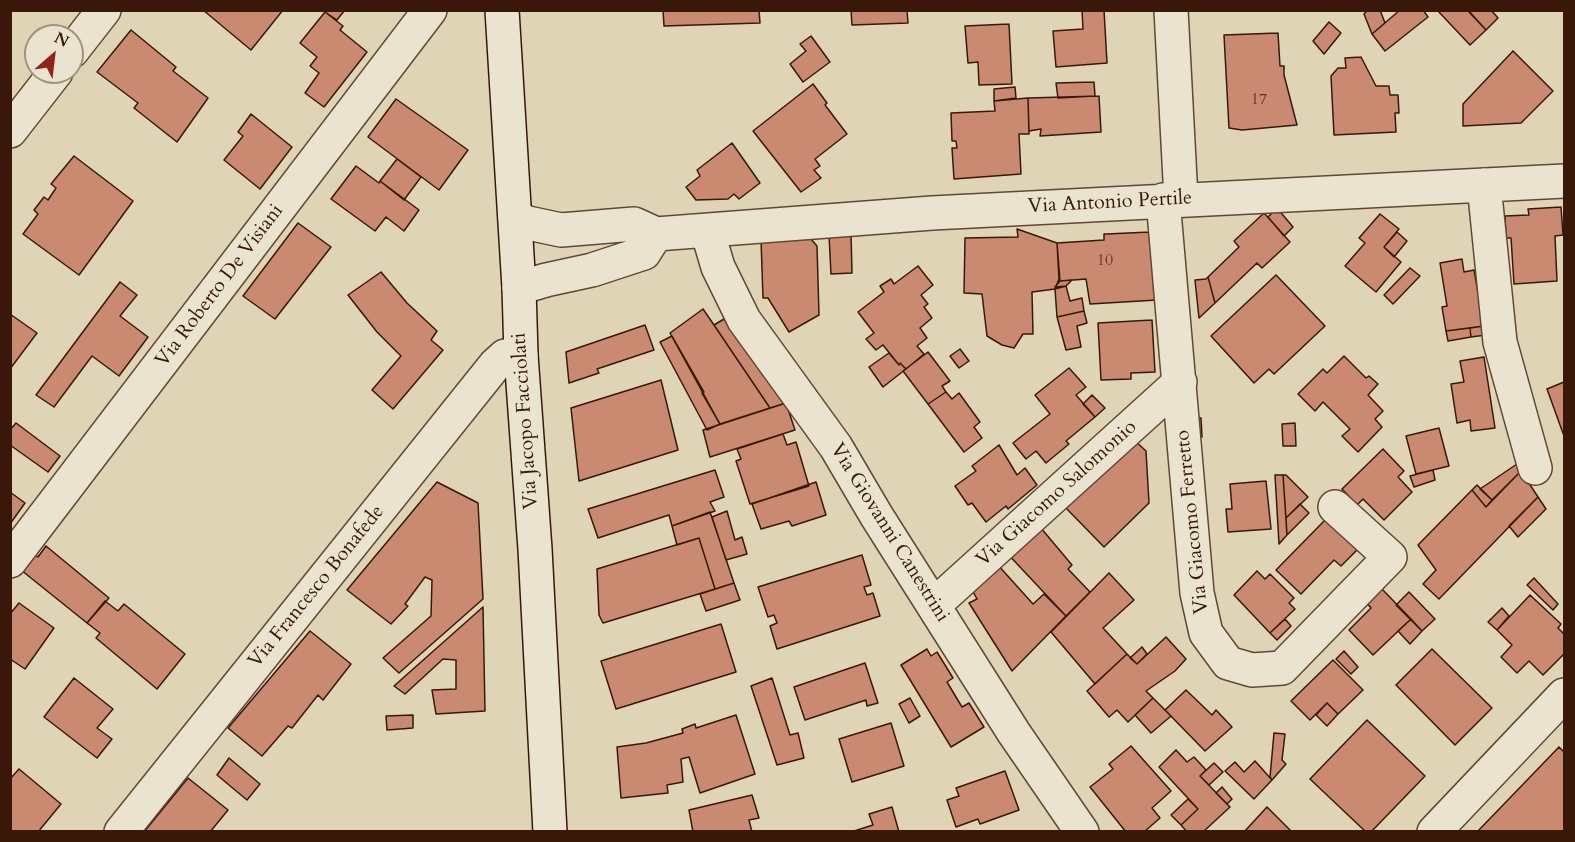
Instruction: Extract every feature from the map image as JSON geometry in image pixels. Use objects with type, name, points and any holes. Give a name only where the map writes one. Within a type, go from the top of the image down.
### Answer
[{"type":"street","points":[[84,36],[104,10]]},
{"type":"street","name":"Via Roberto De Visiani","points":[[10,561],[430,10]]},
{"type":"street","name":"Via Jacopo Facciolati","points":[[502,10],[550,831]]},
{"type":"street","name":"Via Giacomo Ferretto","points":[[1171,10],[1172,200],[1180,382],[1197,593],[1206,633],[1228,663],[1252,670],[1282,668],[1390,557],[1335,507]]},
{"type":"street","points":[[10,131],[47,84]]},
{"type":"street","name":"Via Antonio Pertile","points":[[515,218],[561,230],[634,224],[656,234],[943,212],[1564,181]]},
{"type":"street","points":[[1484,185],[1500,342],[1534,468]]},
{"type":"street","name":"Via Antonio Pertile","points":[[517,250],[561,230]]},
{"type":"street","name":"Via Giovanni Canestrini","points":[[707,230],[718,267],[744,320],[836,447],[876,515],[1014,733],[1082,831]]},
{"type":"street","points":[[519,288],[592,270],[644,253],[656,234]]},
{"type":"street","name":"Via Francesco Bonafede","points":[[121,831],[495,365],[505,356],[521,355]]},
{"type":"street","name":"Via Giacomo Salomonio","points":[[934,605],[1180,382]]},
{"type":"street","points":[[1434,831],[1564,695]]},
{"type":"building","points":[[203,10],[283,10],[251,50]]},
{"type":"building","points":[[326,10],[344,11],[337,20],[325,12]]},
{"type":"building","points":[[663,10],[759,10],[760,23],[664,26]]},
{"type":"building","points":[[851,10],[907,10],[908,23],[852,25]]},
{"type":"building","points":[[1082,10],[1104,10],[1107,63],[1056,67],[1053,31],[1083,29]]},
{"type":"building","points":[[1368,10],[1380,10],[1385,23],[1372,34],[1364,14]]},
{"type":"building","points":[[1400,10],[1423,10],[1428,17],[1385,51],[1372,34]]},
{"type":"building","points":[[1437,10],[1468,10],[1486,30],[1470,45]]},
{"type":"building","points":[[1471,10],[1491,10],[1498,18],[1486,30],[1469,12]]},
{"type":"building","points":[[325,12],[343,26],[340,30],[367,52],[324,107],[305,93],[319,73],[310,66],[317,57],[300,43]]},
{"type":"building","points":[[1329,22],[1341,33],[1324,54],[1313,41]]},
{"type":"building","points":[[1009,24],[1012,84],[979,85],[978,62],[968,63],[965,26]]},
{"type":"building","points":[[131,30],[176,67],[173,71],[208,98],[177,142],[134,108],[138,103],[97,72]]},
{"type":"building","points":[[1278,33],[1280,66],[1284,66],[1284,75],[1297,125],[1242,130],[1229,128],[1224,35]]},
{"type":"building","points":[[811,36],[830,62],[803,82],[790,64],[806,51],[800,44]]},
{"type":"building","points":[[1513,51],[1553,91],[1521,123],[1463,126],[1463,104]]},
{"type":"building","points":[[1361,57],[1376,86],[1389,86],[1390,95],[1398,95],[1399,113],[1395,113],[1396,132],[1334,135],[1331,76],[1338,68],[1346,68],[1345,58]]},
{"type":"building","points":[[1094,82],[1095,96],[1058,98],[1056,83]]},
{"type":"building","points":[[813,84],[827,103],[825,105],[847,134],[815,159],[820,166],[814,170],[821,178],[801,192],[753,131]]},
{"type":"building","points":[[1015,87],[1016,98],[994,101],[994,89]]},
{"type":"building","points":[[1099,96],[1101,132],[1040,136],[1041,129],[1029,131],[1028,98]]},
{"type":"building","points":[[1028,98],[1029,134],[1019,134],[1021,174],[954,179],[952,148],[957,148],[956,141],[952,141],[951,113],[995,111],[994,101]]},
{"type":"building","points":[[396,99],[468,150],[439,190],[368,137]]},
{"type":"building","points":[[251,114],[292,147],[260,189],[224,160],[243,136],[238,132]]},
{"type":"building","points":[[732,143],[760,183],[739,199],[734,194],[728,199],[696,200],[686,187],[700,176],[697,170]]},
{"type":"building","points":[[74,156],[133,201],[79,275],[23,234],[38,214],[34,210],[44,197],[48,200],[56,188],[51,184]]},
{"type":"building","points":[[397,159],[421,177],[404,200],[380,181]]},
{"type":"building","points":[[356,166],[419,210],[404,231],[386,217],[375,231],[331,199]]},
{"type":"building","points":[[1561,207],[1563,235],[1555,236],[1557,281],[1514,284],[1511,238],[1506,238],[1505,216],[1529,215],[1528,209]]},
{"type":"building","points":[[1277,208],[1293,227],[1284,236],[1268,217]]},
{"type":"building","points":[[1264,213],[1290,242],[1262,268],[1257,263],[1215,303],[1208,277],[1239,247],[1234,241]]},
{"type":"building","points":[[1380,214],[1399,229],[1384,247],[1401,262],[1376,292],[1345,266],[1365,243],[1359,238]]},
{"type":"building","points":[[298,223],[331,247],[275,319],[243,296]]},
{"type":"building","points":[[1017,229],[1057,243],[1059,279],[1055,289],[1032,292],[1033,334],[1023,334],[1014,348],[1002,345],[987,336],[982,294],[964,293],[965,238],[1018,237]]},
{"type":"building","points":[[1150,232],[1157,300],[1090,304],[1086,279],[1060,281],[1057,243],[1104,240],[1104,234]]},
{"type":"building","points":[[1397,232],[1407,241],[1394,257],[1384,247]]},
{"type":"building","points":[[851,234],[852,273],[831,274],[829,235]]},
{"type":"building","points":[[810,238],[817,246],[819,315],[789,332],[768,298],[763,298],[761,240]]},
{"type":"building","points":[[1462,259],[1464,272],[1474,270],[1484,326],[1446,331],[1442,307],[1447,306],[1440,263]]},
{"type":"building","points":[[918,266],[933,285],[921,295],[928,304],[924,307],[932,318],[920,328],[927,338],[917,346],[924,354],[906,369],[900,363],[899,365],[883,345],[876,350],[866,339],[874,333],[858,312],[884,292],[880,286],[891,279],[894,284]]},
{"type":"building","points":[[1410,268],[1420,276],[1393,304],[1384,295]]},
{"type":"building","points":[[381,272],[407,303],[437,331],[431,340],[443,350],[393,409],[372,390],[401,356],[377,332],[348,295]]},
{"type":"building","points":[[1276,275],[1325,326],[1274,374],[1269,369],[1254,383],[1211,336]]},
{"type":"building","points":[[1208,277],[1215,303],[1199,318],[1195,280]]},
{"type":"building","points":[[1072,280],[1066,286],[1055,287],[1060,281]]},
{"type":"building","points":[[120,282],[137,295],[120,316],[148,337],[119,376],[92,356],[54,407],[36,395]]},
{"type":"building","points":[[1066,286],[1070,301],[1082,298],[1084,311],[1057,317],[1055,289]]},
{"type":"building","points":[[703,309],[770,408],[720,424],[670,333]]},
{"type":"building","points":[[1084,311],[1087,323],[1077,326],[1081,347],[1066,350],[1057,317]]},
{"type":"building","points":[[10,314],[37,333],[10,369]]},
{"type":"building","points":[[724,319],[786,403],[770,408],[714,325]]},
{"type":"building","points":[[1152,320],[1155,372],[1131,373],[1131,379],[1101,380],[1098,323]]},
{"type":"building","points":[[645,325],[654,350],[597,369],[599,373],[569,383],[566,352]]},
{"type":"building","points":[[1484,326],[1486,335],[1471,337],[1470,328]]},
{"type":"building","points":[[1470,328],[1471,337],[1448,341],[1446,331]]},
{"type":"building","points":[[672,336],[720,424],[707,430],[660,342]]},
{"type":"building","points":[[960,349],[969,361],[959,368],[950,356]]},
{"type":"building","points":[[928,352],[950,381],[942,386],[946,392],[928,404],[903,371]]},
{"type":"building","points":[[889,353],[899,365],[900,363],[906,369],[883,387],[869,367]]},
{"type":"building","points":[[1344,356],[1366,378],[1369,376],[1378,384],[1368,395],[1383,411],[1375,419],[1382,427],[1358,452],[1342,436],[1350,429],[1323,402],[1315,411],[1298,394],[1323,369],[1327,373]]},
{"type":"building","points":[[1484,357],[1495,428],[1471,431],[1470,420],[1457,423],[1451,384],[1464,382],[1460,361]]},
{"type":"building","points":[[1069,368],[1086,387],[1076,395],[1095,417],[1066,441],[1069,444],[1046,463],[1036,451],[1026,459],[1013,443],[1050,414],[1035,395]]},
{"type":"building","points":[[661,380],[678,450],[579,481],[571,408]]},
{"type":"building","points":[[1564,382],[1564,436],[1547,389]]},
{"type":"building","points":[[946,392],[952,399],[959,393],[980,422],[974,427],[982,438],[964,452],[928,404]]},
{"type":"building","points":[[1092,395],[1105,408],[1095,417],[1083,404]]},
{"type":"building","points":[[786,403],[795,430],[710,457],[703,430]]},
{"type":"building","points":[[1195,418],[1201,418],[1202,437],[1196,437]]},
{"type":"building","points":[[16,423],[60,456],[48,472],[10,445],[10,430]]},
{"type":"building","points":[[1295,423],[1296,446],[1283,446],[1282,424]]},
{"type":"building","points":[[1439,428],[1449,466],[1416,474],[1406,436]]},
{"type":"building","points":[[783,434],[787,445],[796,442],[809,486],[750,504],[736,461],[741,459],[737,449]]},
{"type":"building","points":[[1133,439],[1146,451],[1149,503],[1104,547],[1065,507]]},
{"type":"building","points":[[999,445],[1017,475],[1025,468],[1037,485],[1008,509],[1006,506],[986,522],[972,503],[968,505],[955,486],[976,471],[972,466]]},
{"type":"building","points":[[1383,449],[1404,471],[1398,477],[1412,492],[1384,520],[1363,499],[1357,505],[1342,489]]},
{"type":"building","points":[[1517,464],[1521,471],[1492,500],[1480,489]]},
{"type":"building","points":[[715,470],[724,497],[710,502],[715,511],[672,526],[669,515],[598,538],[588,509]]},
{"type":"building","points":[[1433,470],[1435,480],[1414,487],[1410,476]]},
{"type":"building","points":[[1521,471],[1538,497],[1439,599],[1423,584],[1436,570],[1418,545],[1472,490],[1486,507]]},
{"type":"building","points":[[1275,475],[1283,475],[1287,535],[1279,544]]},
{"type":"building","points":[[1283,475],[1286,475],[1308,497],[1286,518]]},
{"type":"building","points":[[1266,481],[1271,529],[1228,532],[1226,509],[1232,509],[1230,484]]},
{"type":"building","points":[[437,482],[478,503],[483,599],[399,673],[383,658],[431,616],[432,580],[425,577],[405,604],[408,606],[391,624],[347,590]]},
{"type":"building","points":[[816,482],[826,515],[792,526],[789,521],[761,529],[752,504]]},
{"type":"building","points":[[1477,485],[1492,500],[1486,507],[1472,490]]},
{"type":"building","points":[[10,492],[25,503],[10,524]]},
{"type":"building","points":[[1538,497],[1546,509],[1518,537],[1509,526]]},
{"type":"building","points":[[1300,504],[1309,513],[1287,535],[1286,518]]},
{"type":"building","points":[[727,511],[735,540],[742,537],[747,554],[726,560],[712,517]]},
{"type":"building","points":[[710,512],[734,583],[715,589],[699,538],[677,545],[672,526]]},
{"type":"building","points":[[1326,519],[1358,549],[1341,566],[1334,560],[1301,594],[1276,570]]},
{"type":"building","points":[[1035,521],[1072,565],[1068,569],[1090,592],[1066,616],[1004,550]]},
{"type":"building","points":[[699,538],[715,589],[603,623],[599,615],[597,569]]},
{"type":"building","points":[[46,546],[109,598],[87,623],[21,570],[34,554],[38,557]]},
{"type":"building","points":[[862,555],[871,585],[864,587],[867,595],[873,593],[880,616],[777,649],[770,626],[777,623],[774,615],[768,617],[758,587]]},
{"type":"building","points":[[997,564],[1033,604],[1044,594],[1066,616],[1012,671],[969,603],[977,599],[971,588]]},
{"type":"building","points":[[1257,571],[1265,579],[1270,574],[1294,598],[1289,603],[1295,609],[1270,633],[1234,595]]},
{"type":"building","points":[[1109,573],[1134,600],[1103,628],[1127,654],[1095,684],[1051,632]]},
{"type":"building","points":[[1534,578],[1558,604],[1553,610],[1527,585]]},
{"type":"building","points":[[734,583],[740,600],[706,611],[700,594]]},
{"type":"building","points":[[1381,588],[1411,619],[1373,655],[1349,630],[1371,608],[1366,602]]},
{"type":"building","points":[[1409,592],[1435,619],[1422,631],[1396,605]]},
{"type":"building","points":[[1530,595],[1561,624],[1558,628],[1564,634],[1564,654],[1543,675],[1529,661],[1517,673],[1501,657],[1512,645],[1497,630]]},
{"type":"building","points":[[105,601],[118,611],[124,604],[185,654],[157,689],[96,638],[100,633],[87,623]]},
{"type":"building","points":[[19,603],[54,628],[25,669],[10,659],[10,614]]},
{"type":"building","points":[[483,607],[485,711],[436,714],[432,690],[456,689],[456,660],[443,659],[405,694],[394,686]]},
{"type":"building","points":[[1502,608],[1509,616],[1497,630],[1488,622]]},
{"type":"building","points":[[1285,619],[1291,626],[1277,640],[1270,633]]},
{"type":"building","points":[[1411,619],[1422,631],[1410,644],[1398,631]]},
{"type":"building","points":[[721,624],[736,672],[616,709],[601,661]]},
{"type":"building","points":[[310,631],[351,664],[323,700],[318,695],[292,728],[288,726],[262,756],[228,728]]},
{"type":"building","points":[[1166,637],[1186,659],[1175,671],[1146,691],[1153,698],[1128,722],[1117,710],[1109,717],[1087,691],[1127,654],[1137,664]]},
{"type":"building","points":[[1142,647],[1147,654],[1137,664],[1130,658]]},
{"type":"building","points":[[927,649],[931,656],[937,652],[953,678],[947,682],[962,707],[969,703],[984,727],[951,747],[901,665]]},
{"type":"building","points":[[1432,649],[1492,708],[1455,745],[1396,685]]},
{"type":"building","points":[[1344,651],[1358,667],[1351,674],[1336,659]]},
{"type":"building","points":[[1333,660],[1363,690],[1338,714],[1327,703],[1310,720],[1291,701]]},
{"type":"building","points":[[865,663],[878,703],[867,706],[866,700],[805,720],[794,687]]},
{"type":"building","points":[[74,678],[113,709],[97,728],[112,739],[97,758],[44,717]]},
{"type":"building","points":[[772,678],[790,735],[798,733],[804,758],[777,765],[751,686]]},
{"type":"building","points":[[1186,690],[1212,715],[1216,710],[1232,727],[1205,751],[1165,710]]},
{"type":"building","points":[[910,698],[920,716],[909,723],[899,704]]},
{"type":"building","points":[[1153,698],[1171,716],[1151,733],[1135,715]]},
{"type":"building","points":[[1327,703],[1338,714],[1327,726],[1316,715]]},
{"type":"building","points":[[413,715],[413,728],[387,730],[386,716]]},
{"type":"building","points":[[736,715],[755,774],[700,793],[689,757],[681,759],[683,782],[667,785],[668,793],[621,798],[617,747],[646,743],[683,733],[682,729],[695,724],[696,728]]},
{"type":"building","points":[[1367,720],[1425,776],[1371,832],[1366,832],[1310,779]]},
{"type":"building","points":[[891,723],[904,766],[852,782],[839,739]]},
{"type":"building","points":[[1274,733],[1285,734],[1282,760],[1286,764],[1272,780],[1270,777]]},
{"type":"building","points":[[1131,746],[1171,791],[1152,808],[1160,818],[1144,832],[1126,832],[1090,787],[1113,769],[1109,764]]},
{"type":"building","points":[[1559,747],[1564,752],[1564,832],[1477,832]]},
{"type":"building","points":[[1176,750],[1187,762],[1194,757],[1206,770],[1200,776],[1230,807],[1203,832],[1187,832],[1181,825],[1198,809],[1159,767]]},
{"type":"building","points":[[229,758],[260,784],[247,800],[217,775]]},
{"type":"building","points":[[1255,761],[1272,780],[1254,799],[1225,771],[1235,762],[1244,772]]},
{"type":"building","points":[[1214,763],[1223,772],[1209,785],[1200,776]]},
{"type":"building","points":[[19,769],[61,804],[38,832],[10,832],[10,779]]},
{"type":"building","points":[[1005,771],[1019,810],[980,824],[978,819],[956,827],[947,800],[959,796],[956,788]]},
{"type":"building","points":[[188,778],[228,810],[210,832],[144,832]]},
{"type":"building","points":[[1222,787],[1232,799],[1227,804],[1216,793]]},
{"type":"building","points":[[752,795],[759,818],[749,820],[752,832],[693,832],[689,810]]},
{"type":"building","points":[[1188,799],[1198,809],[1181,825],[1171,815]]},
{"type":"building","points":[[892,807],[899,832],[851,832],[873,825],[869,814]]},
{"type":"building","points":[[1267,807],[1292,832],[1244,832]]}]
